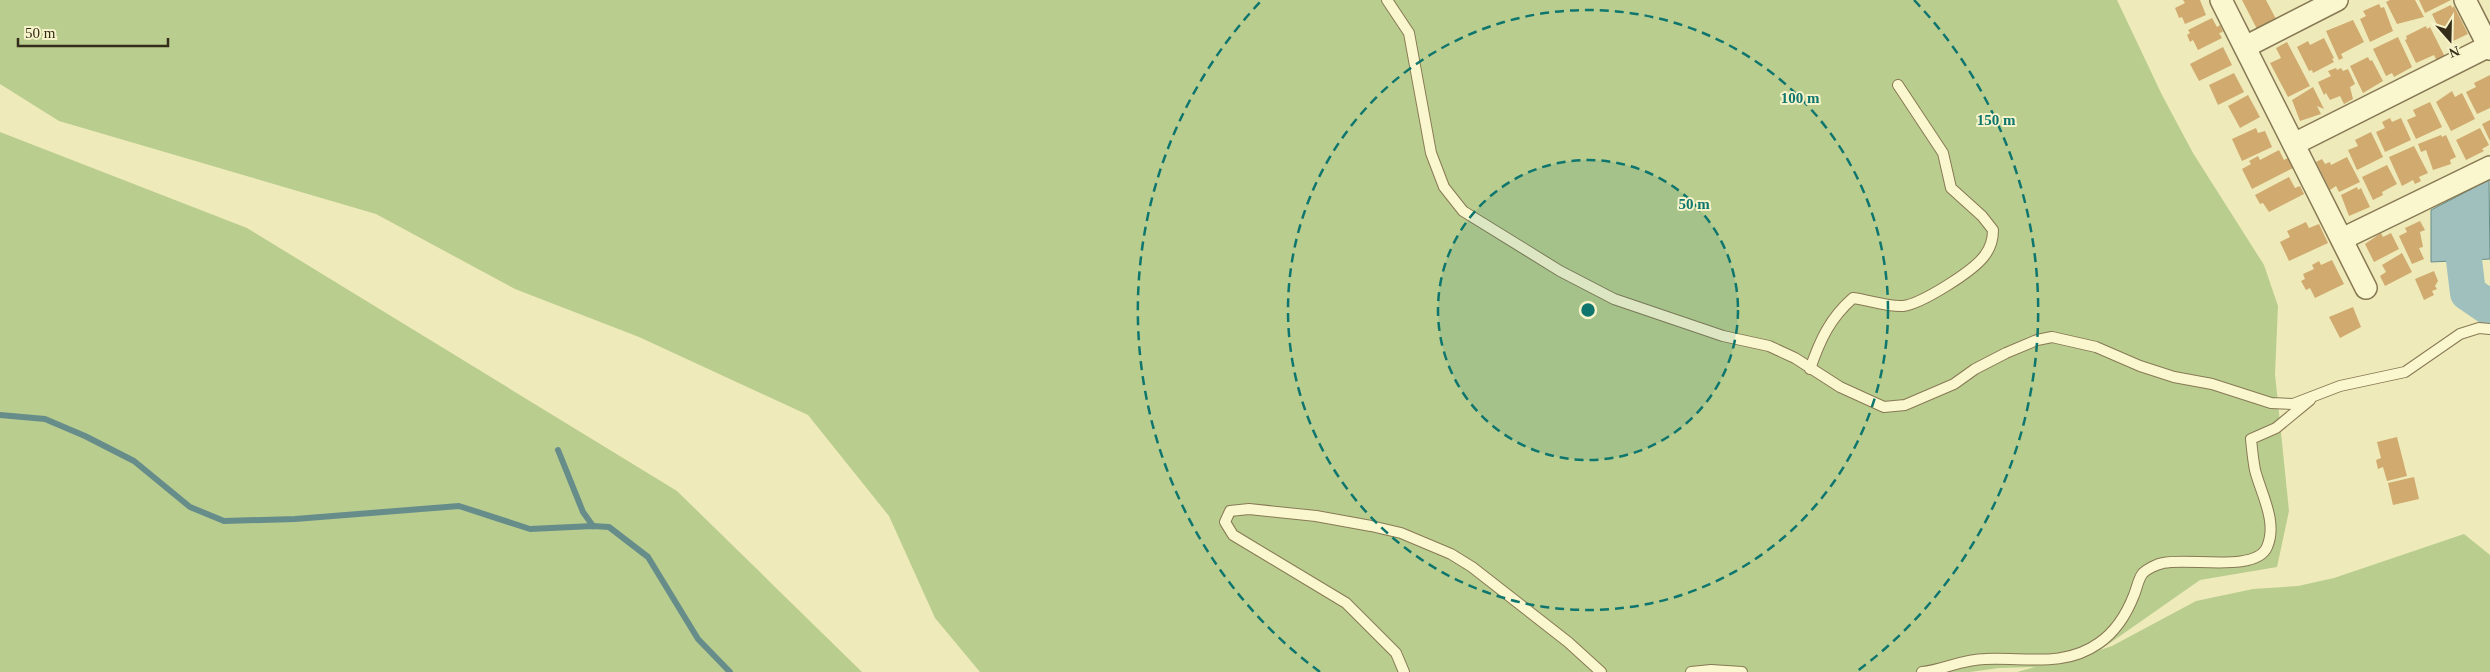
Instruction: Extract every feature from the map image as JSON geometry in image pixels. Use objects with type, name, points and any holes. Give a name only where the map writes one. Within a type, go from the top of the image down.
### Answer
[{"type":"street","points":[[2221,0],[2366,288]]},
{"type":"street","points":[[2245,47],[2337,0]]},
{"type":"street","points":[[2294,144],[2489,48],[2465,0]]},
{"type":"street","points":[[2342,240],[2490,167]]},
{"type":"lane","points":[[1387,0],[1409,34],[1431,152],[1444,187],[1463,211],[1560,271],[1614,299],[1723,336],[1769,346],[1840,387],[1884,407],[1905,405],[1954,384],[1975,369],[2006,353],[2037,340],[2052,337],[2082,342],[2174,377],[2212,384],[2271,402],[2293,404],[2340,386],[2405,372],[2460,334],[2479,328],[2490,329]]},
{"type":"lane","points":[[1810,368],[1824,331],[1839,310],[1853,298],[1891,306],[1904,306],[1923,299],[1950,283],[1984,257],[1992,242],[1993,230],[1982,216],[1951,188],[1943,153],[1898,85]]},
{"type":"lane","points":[[1922,672],[1985,658],[2020,661],[2065,658],[2088,650],[2114,630],[2135,594],[2143,573],[2148,569],[2162,563],[2187,560],[2240,562],[2260,556],[2267,548],[2271,533],[2267,510],[2255,470],[2251,440],[2276,428],[2312,398]]},
{"type":"lane","points":[[1404,672],[1396,653],[1346,603],[1233,535],[1225,522],[1230,511],[1249,509],[1316,516],[1371,526],[1401,533],[1451,554],[1472,567],[1568,642],[1601,672]]},
{"type":"lane","points":[[1691,672],[1711,670],[1742,672]]},
{"type":"green space","points":[[0,0],[2117,0],[2162,95],[2193,153],[2264,265],[2278,306],[2275,374],[2289,511],[2277,567],[2200,580],[2100,650],[2112,646],[2196,601],[2253,589],[2298,586],[2334,578],[2464,534],[2490,555],[2490,672],[2017,672],[2035,667],[1999,668],[1970,672],[980,672],[935,618],[889,516],[808,415],[639,337],[515,289],[376,214],[59,121],[0,84]]},
{"type":"green space","points":[[0,132],[247,228],[677,491],[862,672],[0,672]]},
{"type":"water","points":[[2489,180],[2490,259],[2431,262],[2431,210]]},
{"type":"building","points":[[2183,0],[2200,0],[2206,15],[2185,24],[2182,17],[2179,18],[2175,8],[2185,3]]},
{"type":"building","points":[[2242,0],[2266,0],[2276,19],[2257,29]]},
{"type":"building","points":[[2390,0],[2415,0],[2424,17],[2397,24],[2386,2]]},
{"type":"building","points":[[2419,0],[2451,0],[2425,13]]},
{"type":"building","points":[[2379,4],[2381,8],[2384,7],[2393,31],[2370,42],[2360,19],[2366,16],[2363,11]]},
{"type":"building","points":[[2451,5],[2452,8],[2454,6],[2468,34],[2451,42],[2448,37],[2444,39],[2432,14]]},
{"type":"building","points":[[2212,18],[2217,27],[2220,25],[2223,32],[2219,33],[2222,38],[2198,50],[2193,40],[2190,42],[2187,35],[2190,33],[2188,30]]},
{"type":"building","points":[[2353,20],[2364,42],[2341,54],[2343,58],[2339,60],[2326,31]]},
{"type":"building","points":[[2426,26],[2427,29],[2430,27],[2445,57],[2437,61],[2434,55],[2416,63],[2405,40],[2407,39],[2406,36]]},
{"type":"building","points":[[2398,37],[2412,67],[2394,77],[2392,73],[2386,76],[2373,49]]},
{"type":"building","points":[[2324,38],[2334,58],[2332,59],[2334,62],[2313,73],[2312,70],[2309,71],[2297,47],[2308,41],[2310,45]]},
{"type":"building","points":[[2287,42],[2310,86],[2288,97],[2270,63],[2281,58],[2276,48]]},
{"type":"building","points":[[2223,47],[2232,65],[2199,81],[2190,64]]},
{"type":"building","points":[[2368,57],[2370,61],[2372,60],[2383,81],[2363,93],[2350,66]]},
{"type":"building","points":[[2336,68],[2337,70],[2341,68],[2343,71],[2348,69],[2355,84],[2350,87],[2353,99],[2344,104],[2340,96],[2330,100],[2326,93],[2324,95],[2318,82],[2331,76],[2328,71]]},
{"type":"building","points":[[2234,73],[2244,92],[2218,105],[2209,85]]},
{"type":"building","points":[[2490,75],[2490,108],[2477,114],[2466,92],[2476,87],[2474,83]]},
{"type":"building","points":[[2313,87],[2324,109],[2317,106],[2321,114],[2300,121],[2292,100]]},
{"type":"building","points":[[2452,91],[2455,97],[2462,93],[2475,119],[2451,131],[2436,102]]},
{"type":"building","points":[[2248,95],[2260,117],[2240,128],[2228,106]]},
{"type":"building","points":[[2430,102],[2442,127],[2416,139],[2407,120],[2416,116],[2413,110]]},
{"type":"building","points":[[2390,118],[2392,122],[2401,118],[2411,140],[2385,152],[2376,132],[2385,128],[2382,122]]},
{"type":"building","points":[[2490,120],[2490,141],[2482,124]]},
{"type":"building","points":[[2256,128],[2258,133],[2265,131],[2272,147],[2242,161],[2232,139]]},
{"type":"building","points":[[2480,128],[2489,145],[2482,149],[2484,151],[2466,160],[2456,140]]},
{"type":"building","points":[[2371,132],[2383,157],[2357,170],[2348,150],[2358,146],[2355,140]]},
{"type":"building","points":[[2441,135],[2442,137],[2446,135],[2456,157],[2450,160],[2451,164],[2433,170],[2426,150],[2421,152],[2418,144]]},
{"type":"building","points":[[2414,146],[2428,173],[2419,177],[2421,181],[2415,184],[2413,180],[2402,186],[2389,157]]},
{"type":"building","points":[[2279,150],[2284,160],[2288,158],[2293,168],[2252,189],[2242,169],[2251,164],[2249,161],[2258,156],[2260,160]]},
{"type":"building","points":[[2347,157],[2360,182],[2339,192],[2336,186],[2330,190],[2316,162],[2322,159],[2325,164],[2330,162],[2331,165]]},
{"type":"building","points":[[2387,165],[2397,184],[2382,192],[2383,195],[2373,200],[2362,177]]},
{"type":"building","points":[[2289,177],[2295,188],[2300,186],[2304,194],[2269,212],[2263,203],[2260,204],[2255,195]]},
{"type":"building","points":[[2357,187],[2358,190],[2361,188],[2370,207],[2349,216],[2341,195]]},
{"type":"building","points":[[2420,221],[2425,230],[2420,232],[2423,247],[2419,248],[2424,259],[2412,264],[2399,236],[2407,232],[2405,228]]},
{"type":"building","points":[[2306,222],[2309,228],[2319,224],[2328,243],[2289,261],[2280,242],[2290,237],[2287,231]]},
{"type":"building","points":[[2381,233],[2383,237],[2391,233],[2399,249],[2374,262],[2365,244]]},
{"type":"building","points":[[2402,253],[2412,272],[2385,286],[2380,276],[2386,272],[2382,265]]},
{"type":"building","points":[[2332,260],[2344,284],[2315,298],[2310,288],[2306,290],[2301,281],[2305,279],[2303,274],[2314,269],[2312,265],[2319,261],[2321,265]]},
{"type":"building","points":[[2434,271],[2438,281],[2435,286],[2437,289],[2432,291],[2434,295],[2424,300],[2415,279]]},
{"type":"building","points":[[2353,307],[2361,327],[2340,338],[2329,317]]},
{"type":"building","points":[[2397,437],[2407,476],[2387,481],[2383,467],[2378,469],[2376,460],[2381,458],[2377,442]]},
{"type":"building","points":[[2414,477],[2419,499],[2393,505],[2388,483]]},
{"type":"waterway","points":[[2464,260],[2468,293],[2490,308]]},
{"type":"waterway","points":[[0,415],[45,419],[85,436],[134,461],[190,507],[224,521],[295,519],[459,506],[530,529],[609,527],[648,557],[698,639],[730,672]]},
{"type":"waterway","points":[[558,450],[583,512],[593,526]]}]
